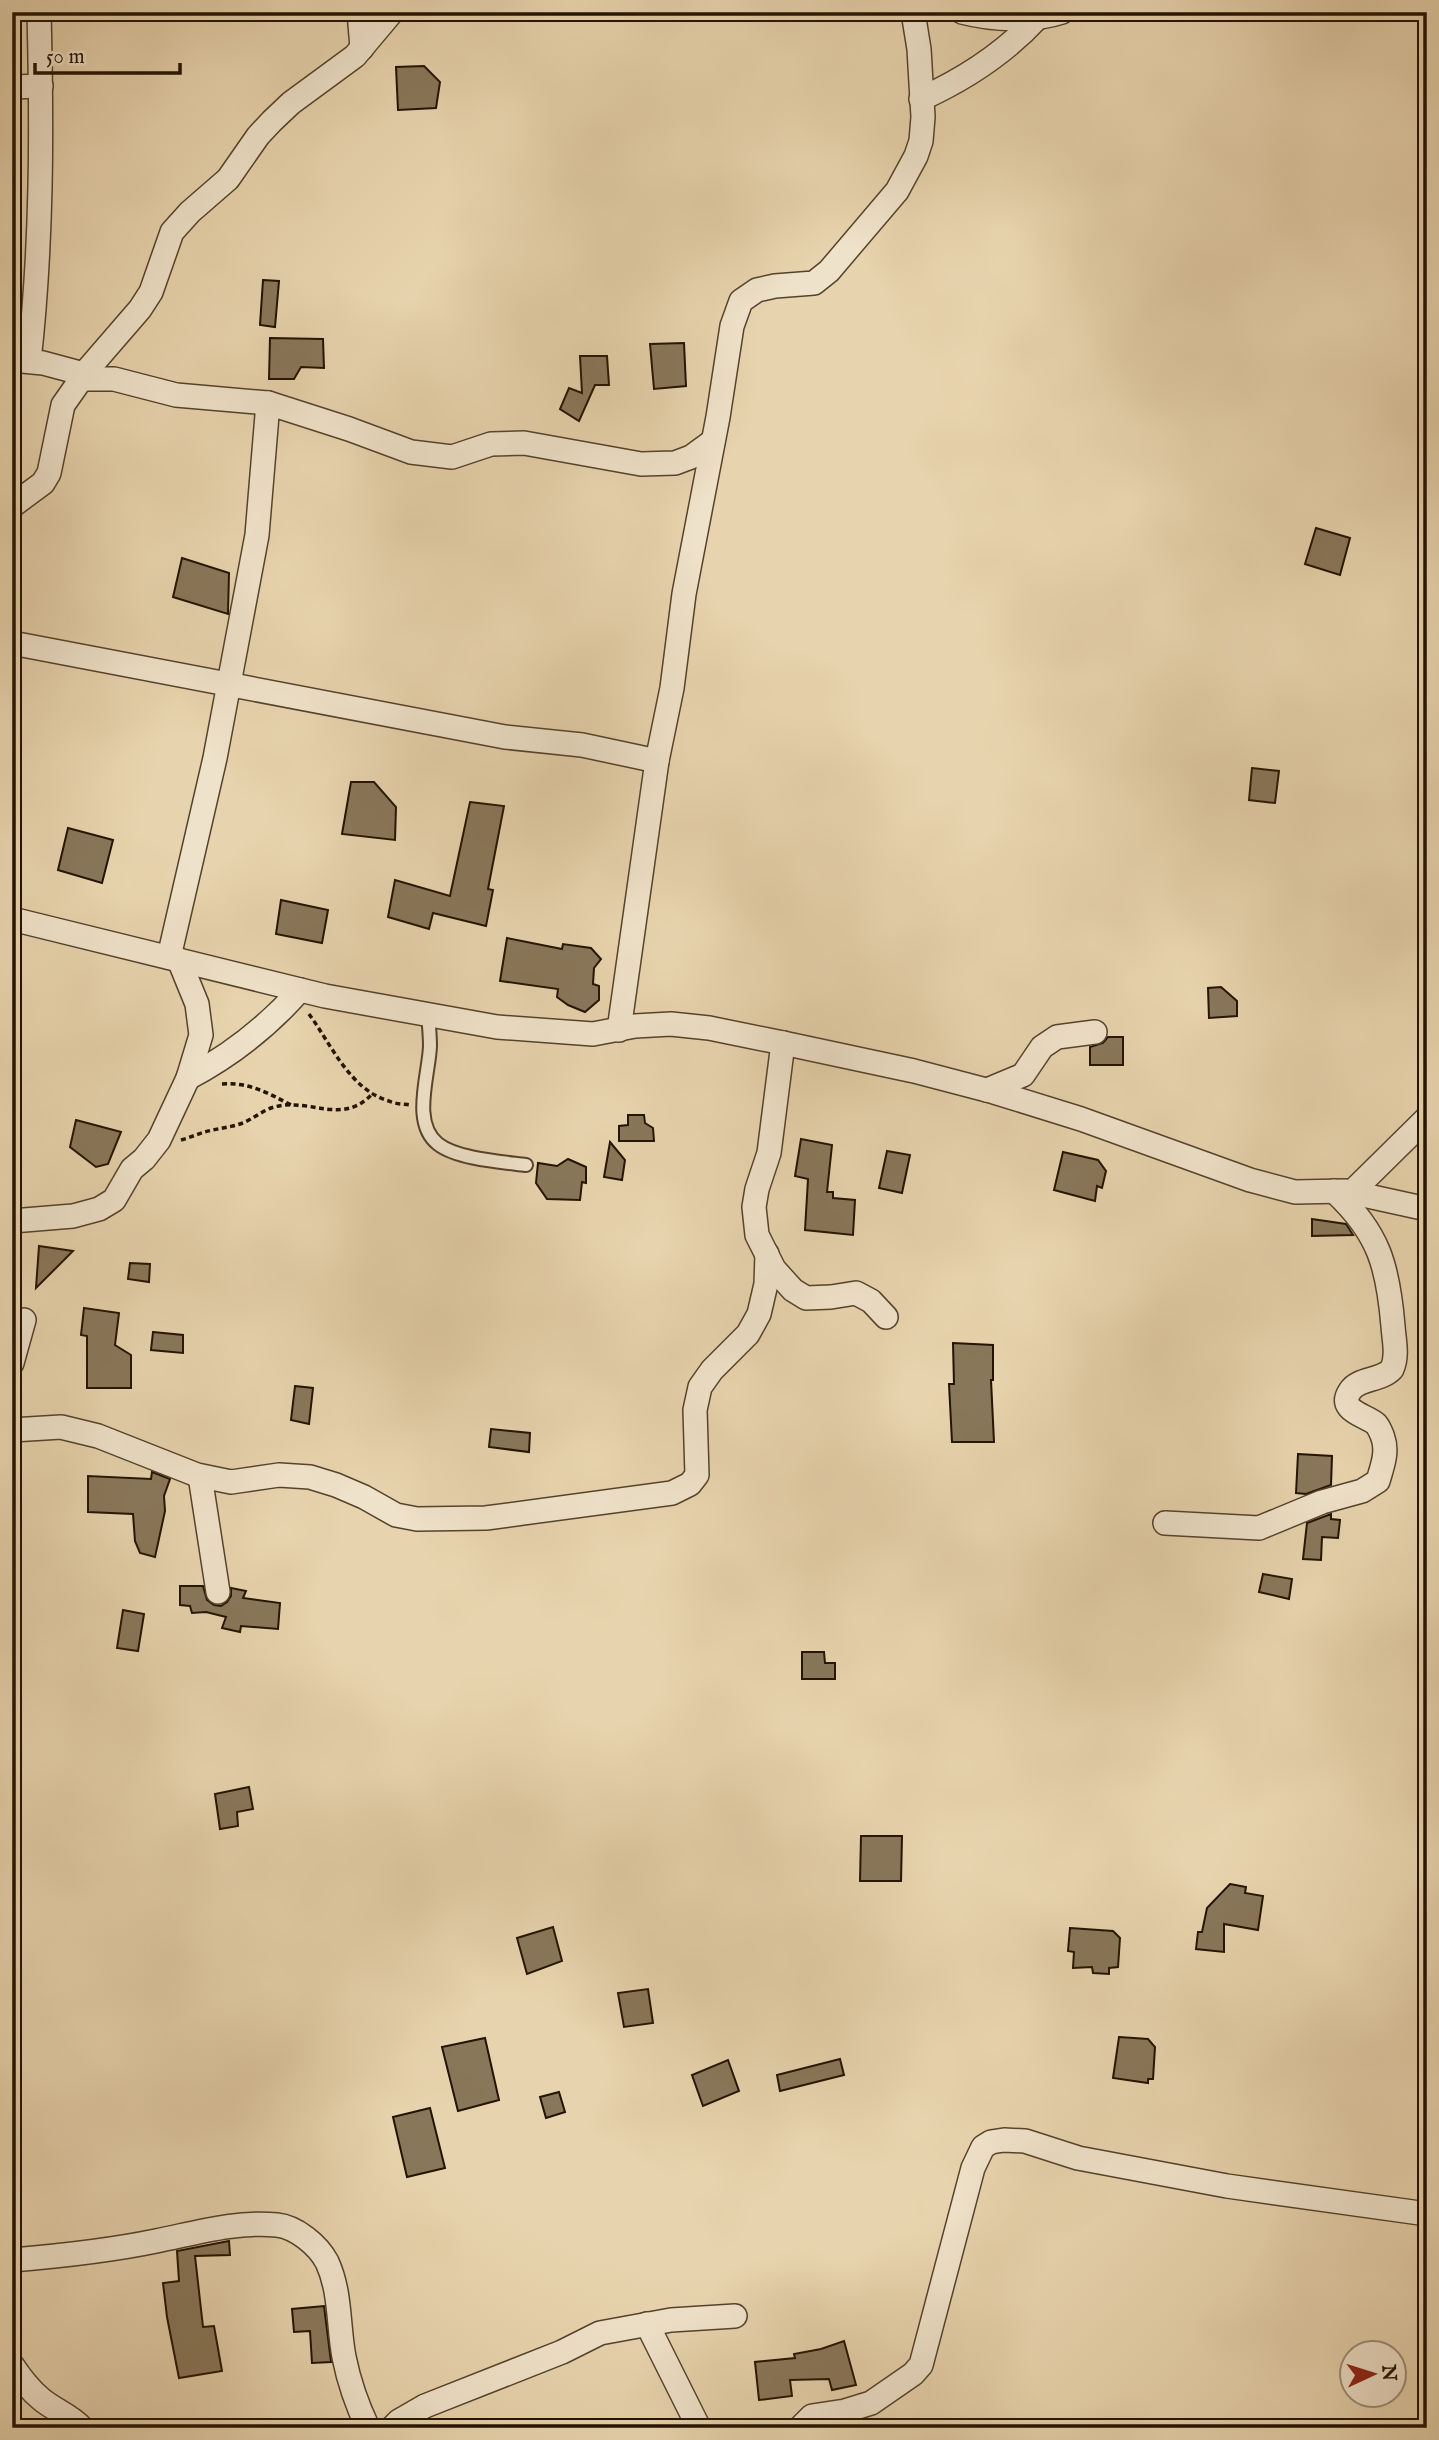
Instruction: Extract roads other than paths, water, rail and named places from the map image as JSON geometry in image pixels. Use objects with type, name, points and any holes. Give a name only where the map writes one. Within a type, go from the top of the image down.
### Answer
[{"type":"street","points":[[39,12],[41,202],[38,276],[21,360],[43,363],[83,377],[114,379],[176,395],[268,404],[411,452],[452,457],[491,444],[524,443],[641,464],[676,463],[691,457],[713,441]]},
{"type":"street","points":[[359,12],[362,48]]},
{"type":"street","points":[[12,506],[43,483],[50,474],[63,405],[83,377],[141,309],[151,292],[172,232],[190,212],[228,179],[272,121],[291,103],[355,56],[392,12]]},
{"type":"street","points":[[619,1030],[657,761],[672,688],[684,594],[732,326],[741,301],[757,290],[814,283],[829,271],[897,191],[921,141],[919,49],[913,12]]},
{"type":"street","points":[[962,12],[1001,18],[1038,17],[1062,12]]},
{"type":"street","points":[[921,99],[991,60],[1019,38],[1038,17]]},
{"type":"street","points":[[12,87],[41,86]]},
{"type":"street","points":[[12,1221],[73,1216],[99,1209],[114,1200],[132,1169],[159,1139],[191,1076],[201,1035],[201,1022],[197,1004],[174,958],[257,535],[268,404]]},
{"type":"street","points":[[12,643],[493,735],[582,745],[657,761]]},
{"type":"street","points":[[12,919],[174,958],[296,994],[497,1027],[593,1034],[635,1026],[671,1024],[709,1028],[783,1043],[914,1071],[987,1090],[1082,1119],[1250,1180],[1295,1192],[1342,1192],[1427,1209]]},
{"type":"street","points":[[191,1076],[226,1057],[296,994]]},
{"type":"street","points":[[987,1090],[1023,1075],[1042,1047],[1058,1037],[1095,1032]]},
{"type":"street","points":[[783,1043],[769,1153],[754,1207],[757,1235],[774,1269],[793,1290],[806,1298],[856,1293],[871,1301],[886,1317]]},
{"type":"street","points":[[1342,1192],[1427,1118]]},
{"type":"street","points":[[1166,1523],[1259,1528],[1322,1502],[1362,1491],[1378,1481],[1385,1457],[1384,1439],[1376,1424],[1356,1415],[1349,1408],[1348,1400],[1351,1389],[1356,1385],[1383,1377],[1392,1369],[1395,1349],[1391,1300],[1382,1260],[1371,1235],[1342,1192]]},
{"type":"street","points":[[12,1430],[61,1427],[98,1436],[200,1476],[231,1482],[279,1475],[310,1478],[355,1493],[396,1515],[417,1519],[500,1516],[672,1493],[691,1484],[697,1475],[695,1410],[700,1387],[712,1370],[748,1334],[759,1314],[766,1284],[767,1254]]},
{"type":"street","points":[[12,1363],[24,1320]]},
{"type":"street","points":[[200,1476],[218,1592]]},
{"type":"street","points":[[800,2428],[812,2416],[845,2411],[871,2403],[913,2374],[921,2365],[974,2168],[983,2147],[990,2142],[1025,2141],[1077,2158],[1110,2165],[1227,2186],[1427,2214]]},
{"type":"street","points":[[12,2260],[61,2256],[153,2242],[229,2225],[280,2225],[310,2241],[326,2262],[336,2291],[344,2356],[356,2403],[368,2428]]},
{"type":"street","points":[[392,2428],[425,2406],[562,2352],[600,2333],[647,2324],[735,2316]]},
{"type":"street","points":[[647,2324],[699,2428]]},
{"type":"street","points":[[12,2365],[40,2399],[74,2419],[82,2428]]},
{"type":"lane","points":[[429,1014],[430,1044],[424,1107],[426,1128],[439,1145],[458,1153],[527,1165]]}]
